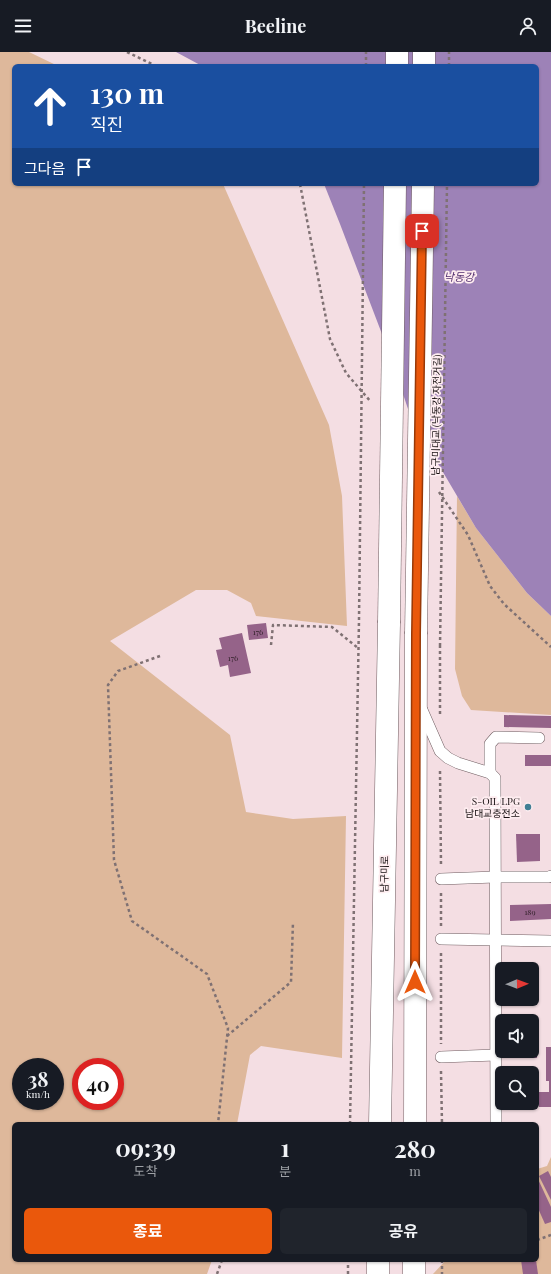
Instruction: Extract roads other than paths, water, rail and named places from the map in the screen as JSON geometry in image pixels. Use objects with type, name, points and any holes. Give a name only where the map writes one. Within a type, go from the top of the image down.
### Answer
[{"type":"street","points":[[397,52],[397,64]]},
{"type":"street","points":[[424,52],[424,64]]},
{"type":"street","name":"남구미로","points":[[380,1122],[395,186]]},
{"type":"street","points":[[415,1122],[416,634],[422,186]]},
{"type":"street","points":[[378,1262],[378,1274]]},
{"type":"street","points":[[414,1262],[415,1274]]},
{"type":"lane","points":[[417,696],[425,720],[440,752],[458,763],[490,772],[495,778],[496,1014]]},
{"type":"lane","points":[[490,772],[490,744],[496,737],[539,738]]},
{"type":"lane","points":[[441,879],[495,877],[549,878],[551,876]]},
{"type":"lane","points":[[441,939],[551,941]]},
{"type":"lane","points":[[441,1057],[495,1055]]},
{"type":"lane","points":[[496,1058],[496,1122]]},
{"type":"lane","points":[[415,1274],[418,1262]]},
{"type":"water","name":"낙동강","points":[[176,52],[551,52],[551,616],[527,593],[476,528],[411,418],[390,355],[325,186],[539,186],[539,64],[198,64]]},
{"type":"place","name":"S-OIL LPG 남대교충전소","points":[[528,807]]}]
